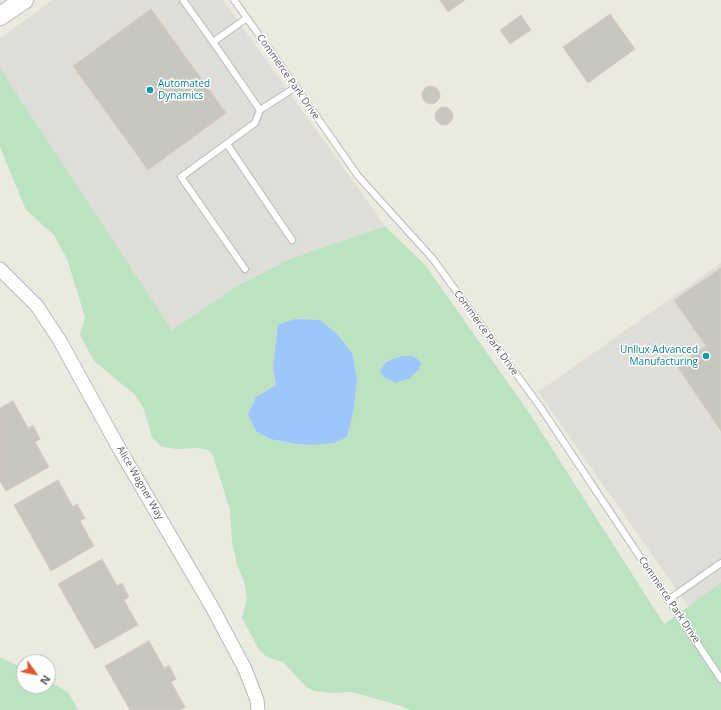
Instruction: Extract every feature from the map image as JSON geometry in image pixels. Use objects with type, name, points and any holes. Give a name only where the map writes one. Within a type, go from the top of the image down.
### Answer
[{"type":"street","points":[[0,16],[24,0]]},
{"type":"street","name":"Alice Wagner Way","points":[[0,269],[37,306],[60,340],[120,450],[212,607],[245,669],[257,700],[258,710]]},
{"type":"lane","points":[[183,0],[260,110]]},
{"type":"lane","name":"Commerce Park Drive","points":[[234,0],[358,176],[432,259],[541,408],[721,679]]},
{"type":"lane","points":[[213,42],[247,18]]},
{"type":"lane","points":[[245,269],[181,177],[255,123],[260,110],[296,86]]},
{"type":"lane","points":[[227,144],[292,240]]},
{"type":"lane","points":[[668,600],[721,563]]},
{"type":"shaded area","name":"Automated Dynamics","points":[[53,0],[223,0],[385,226],[290,259],[237,286],[172,330],[0,68],[0,38]]},
{"type":"shaded area","points":[[721,263],[721,653],[538,392]]},
{"type":"green space","points":[[0,68],[172,330],[237,286],[290,259],[385,226],[426,266],[530,414],[664,624],[721,583],[721,710],[410,710],[352,692],[331,693],[314,691],[306,687],[283,662],[267,657],[259,650],[242,618],[247,598],[244,581],[237,565],[232,542],[230,510],[213,456],[208,450],[197,448],[177,449],[162,447],[152,438],[144,409],[135,395],[94,361],[80,335],[85,317],[67,259],[54,235],[26,210],[0,147]],"holes":[[[353,355],[357,380],[354,408],[312,445],[296,444],[270,439],[256,397],[276,385]]]},
{"type":"green space","points":[[0,657],[16,665],[16,694],[56,694],[56,685],[68,692],[78,710],[0,710]]},
{"type":"water","points":[[295,319],[320,320],[338,335],[353,355],[357,380],[354,408],[347,437],[334,443],[312,445],[296,444],[270,439],[256,431],[248,414],[256,397],[276,385],[273,368],[278,325]]},
{"type":"water","points":[[402,356],[413,356],[421,362],[419,369],[410,378],[396,383],[385,378],[380,371],[386,362]]},
{"type":"building","points":[[440,0],[465,0],[448,12]]},
{"type":"building","name":"Automated Dynamics","points":[[151,9],[226,113],[148,170],[73,66]]},
{"type":"building","points":[[610,14],[635,49],[588,83],[563,47]]},
{"type":"building","points":[[521,15],[531,30],[510,44],[500,30]]},
{"type":"building","points":[[427,86],[435,86],[440,91],[438,102],[435,104],[427,104],[422,99],[422,91]]},
{"type":"building","points":[[440,107],[448,107],[453,112],[451,123],[448,125],[440,125],[435,120],[435,112]]},
{"type":"building","name":"Unllux Advanced Manufacturing","points":[[721,268],[721,431],[677,366],[706,346],[674,300]]},
{"type":"building","points":[[13,401],[28,428],[33,425],[40,439],[35,442],[49,467],[6,491],[0,481],[0,408]]},
{"type":"building","points":[[58,480],[73,507],[77,504],[85,518],[80,521],[94,546],[51,571],[14,505]]},
{"type":"building","points":[[102,559],[117,586],[122,583],[129,597],[124,600],[138,625],[95,649],[58,584]]},
{"type":"building","points":[[149,641],[164,668],[169,665],[176,679],[171,682],[185,707],[180,710],[130,710],[105,666]]},
{"type":"place","name":"Automated Dynamics","points":[[150,90]]},
{"type":"place","name":"Unllux Advanced Manufacturing","points":[[706,356]]}]
